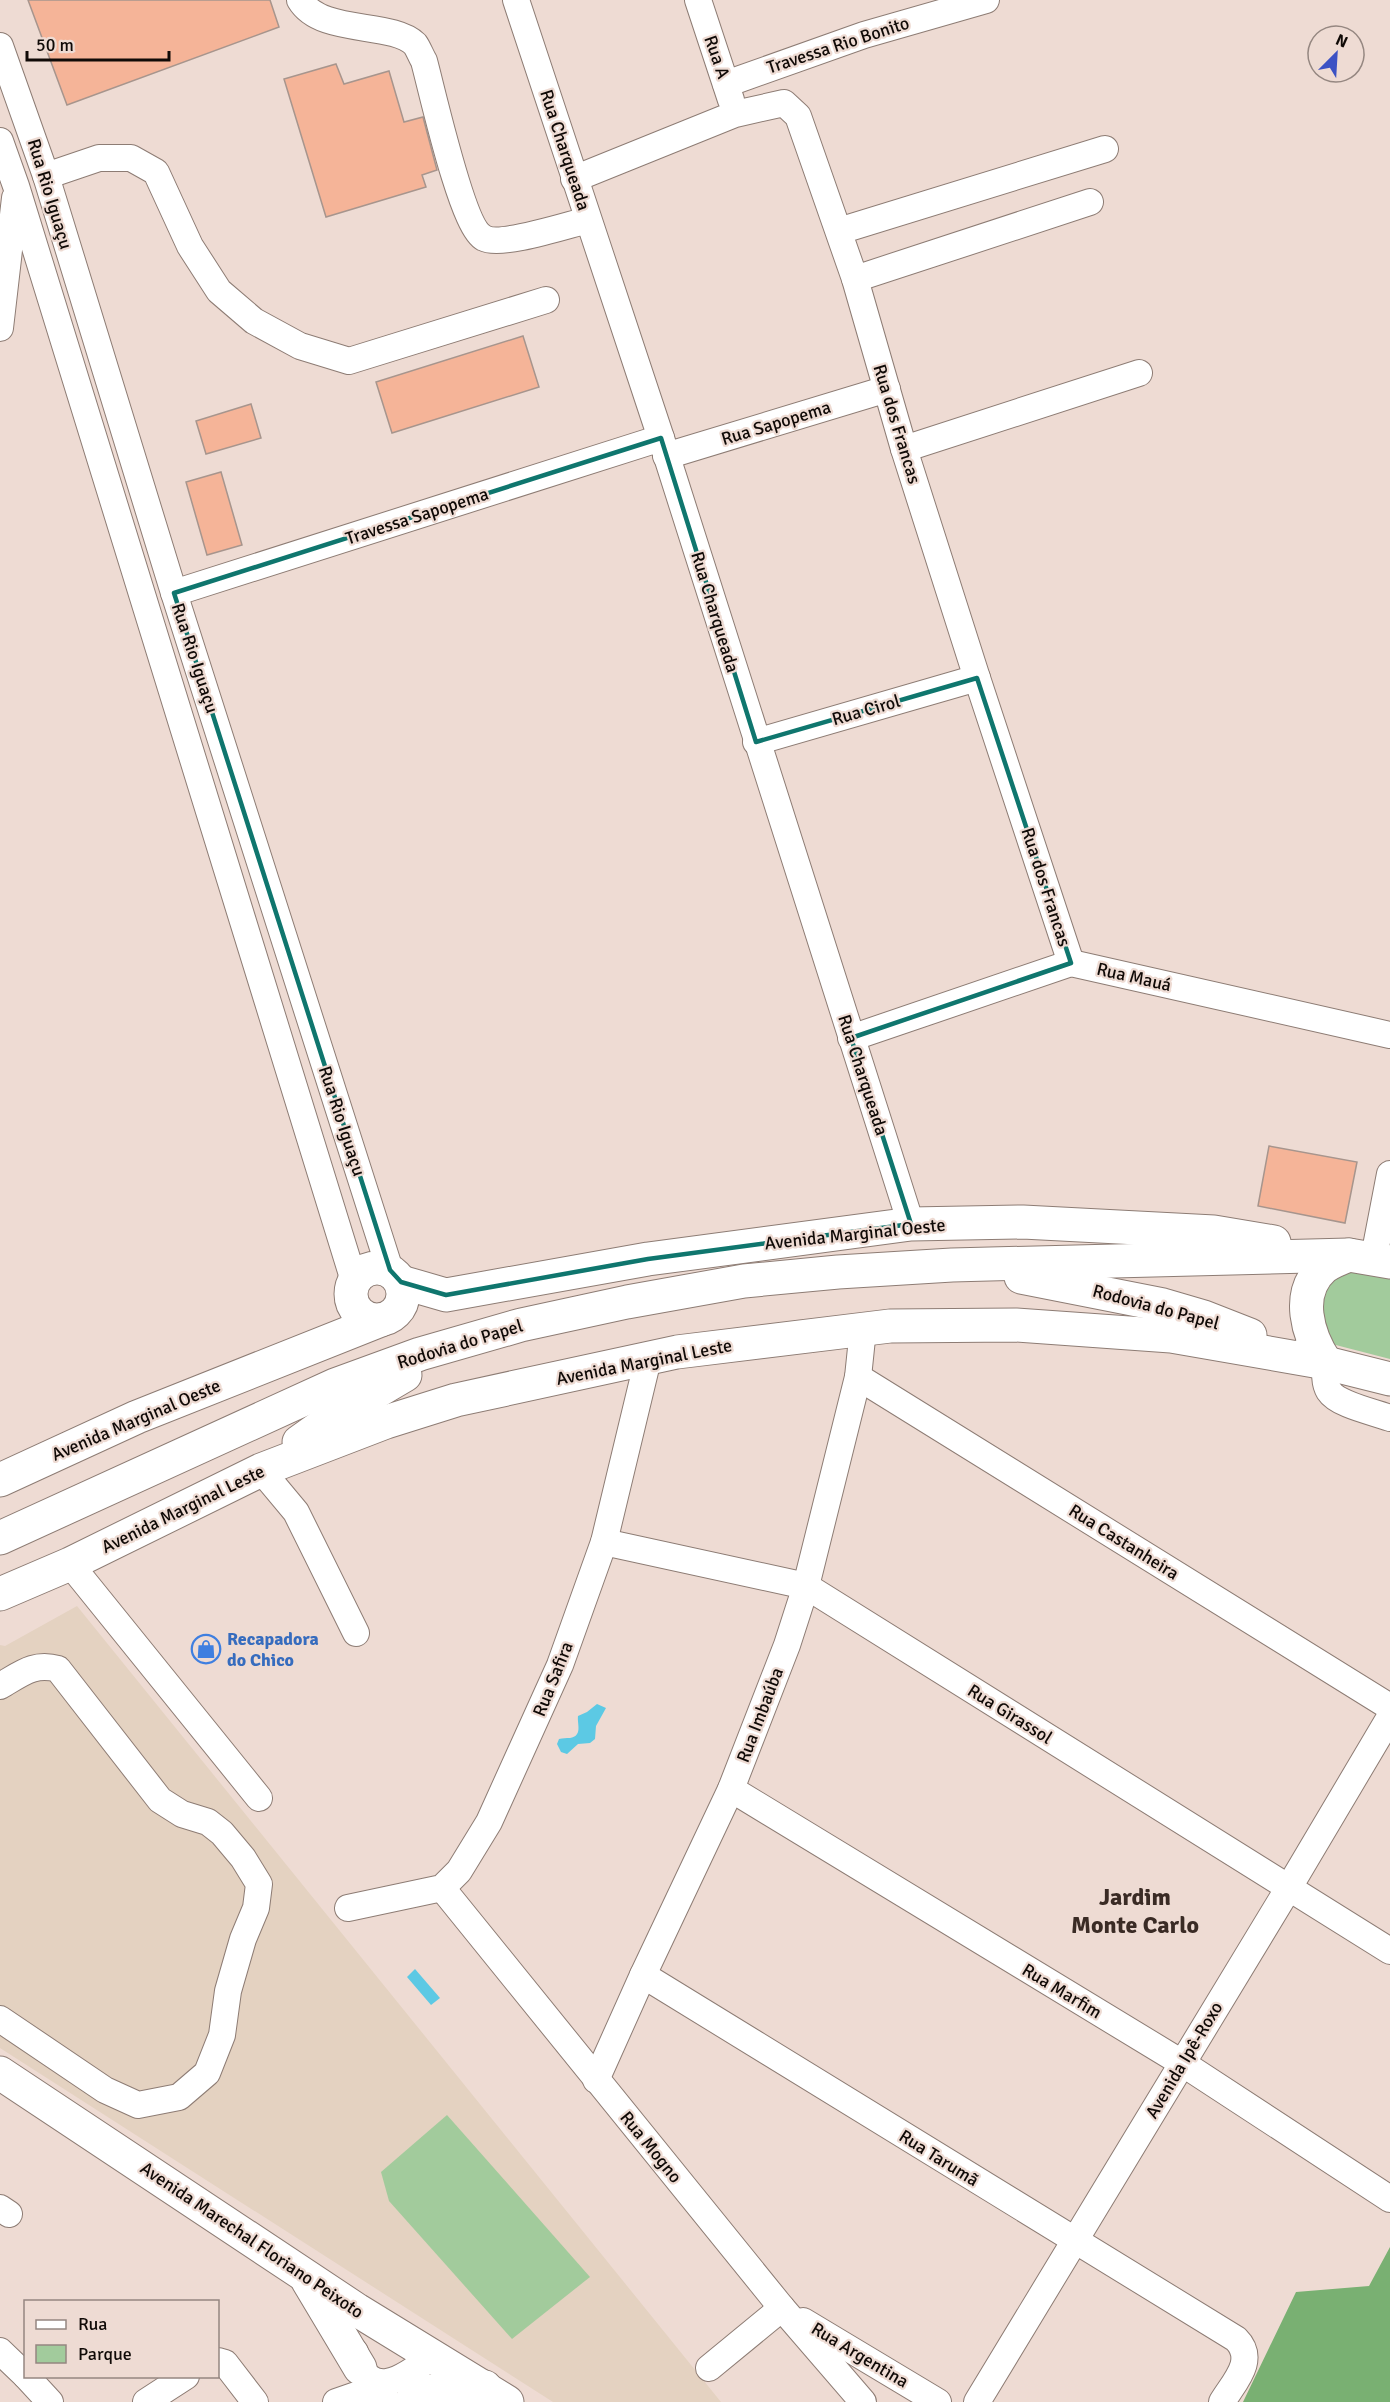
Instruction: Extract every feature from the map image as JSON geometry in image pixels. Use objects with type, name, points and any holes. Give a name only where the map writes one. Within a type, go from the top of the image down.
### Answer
[{"type":"main road","name":"Avenida Marginal Oeste","points":[[273,1363],[352,1289],[365,1270],[374,1267],[446,1295],[648,1259],[911,1224],[1023,1222],[1214,1232],[1371,1258]]},
{"type":"main road","points":[[1326,1363],[1315,1347],[1307,1326],[1309,1290],[1316,1275],[1325,1266],[1371,1258]]},
{"type":"main road","name":"Rodovia do Papel","points":[[0,1538],[335,1385],[420,1354],[461,1342],[521,1325],[627,1302],[744,1281],[952,1265],[1371,1258]]},
{"type":"main road","name":"Rodovia do Papel","points":[[952,1265],[1163,1305],[1204,1317],[1326,1363],[1390,1379]]},
{"type":"main road","name":"Avenida Marginal Oeste","points":[[0,1480],[137,1417],[389,1318],[401,1306],[404,1290],[395,1276]]},
{"type":"main road","points":[[352,1289],[358,1312],[364,1317],[381,1320]]},
{"type":"main road","name":"Avenida Marginal Leste","points":[[0,1594],[70,1564],[261,1470],[386,1422],[456,1400],[677,1352],[890,1326],[1016,1325],[1171,1336],[1326,1363]]},
{"type":"main road","points":[[261,1470],[337,1415],[461,1342]]},
{"type":"main road","name":"Avenida Marechal Floriano Peixoto","points":[[0,2073],[357,2310],[496,2395]]},
{"type":"main road","points":[[303,2272],[376,2385]]},
{"type":"main road","points":[[411,2402],[431,2391],[496,2395]]},
{"type":"street","points":[[300,0],[317,16],[397,35],[414,44],[424,61],[457,182],[474,229],[485,238],[503,241],[588,220]]},
{"type":"street","name":"Rua Charqueada","points":[[516,0],[664,447],[911,1224]]},
{"type":"street","name":"Rua A","points":[[698,0],[735,114]]},
{"type":"street","name":"Travessa Rio Bonito","points":[[726,84],[864,35],[986,0]]},
{"type":"street","name":"Rua Rio Iguaçu","points":[[0,46],[46,176],[174,593],[395,1276]]},
{"type":"street","name":"Rua dos Francas","points":[[574,179],[735,114],[784,103],[798,116],[855,279],[904,449],[1071,963]]},
{"type":"street","name":"Rua Rio Iguaçu","points":[[0,141],[16,186],[352,1289]]},
{"type":"street","points":[[839,231],[1105,149]]},
{"type":"street","points":[[46,176],[99,158],[131,158],[156,172],[190,246],[219,291],[254,321],[300,346],[349,361],[546,300]]},
{"type":"street","points":[[0,328],[16,186]]},
{"type":"street","points":[[855,279],[1090,202]]},
{"type":"street","points":[[904,449],[1138,373]]},
{"type":"street","name":"Rua Sapopema","points":[[664,447],[887,389]]},
{"type":"street","name":"Travessa Sapopema","points":[[174,593],[664,447]]},
{"type":"street","name":"Rua Cirol","points":[[756,742],[977,678]]},
{"type":"street","name":"Rua Mauá","points":[[850,1038],[1071,963],[1390,1035]]},
{"type":"street","points":[[1371,1258],[1390,1174]]},
{"type":"street","name":"Rua Imbaúba","points":[[596,2080],[731,1789],[788,1645],[806,1586],[858,1377],[863,1329]]},
{"type":"street","name":"Rua Safira","points":[[442,1888],[459,1871],[476,1847],[520,1758],[560,1665],[604,1542],[648,1359]]},
{"type":"street","points":[[1326,1363],[1325,1380],[1329,1391],[1338,1400],[1390,1418]]},
{"type":"street","name":"Rua Castanheira","points":[[858,1377],[1390,1707]]},
{"type":"street","points":[[261,1470],[300,1520],[356,1633]]},
{"type":"street","name":"Rua Girassol","points":[[604,1542],[806,1586],[1390,1951]]},
{"type":"street","points":[[70,1564],[259,1798]]},
{"type":"street","points":[[0,1686],[31,1668],[45,1665],[58,1669],[160,1800],[182,1814],[208,1822],[222,1833],[243,1858],[259,1884],[256,1908],[243,1939],[228,1991],[222,2035],[207,2073],[179,2097],[138,2105],[105,2090],[0,2019]]},
{"type":"street","name":"Avenida Ipê-Roxo","points":[[977,2402],[1390,1718]]},
{"type":"street","name":"Rua Marfim","points":[[731,1789],[1182,2063],[1390,2199]]},
{"type":"street","points":[[348,1908],[442,1888]]},
{"type":"street","name":"Rua Mogno","points":[[442,1888],[782,2308],[863,2402]]},
{"type":"street","name":"Rua Tarumã","points":[[643,1975],[1236,2339],[1246,2356],[1241,2371],[1221,2402]]},
{"type":"street","points":[[709,2368],[782,2308]]},
{"type":"street","name":"Rua Argentina","points":[[782,2308],[938,2402]]},
{"type":"street","points":[[357,2310],[354,2335],[376,2385]]},
{"type":"street","points":[[0,2350],[24,2374]]},
{"type":"street","points":[[336,2402],[376,2385],[395,2384],[431,2357]]},
{"type":"street","points":[[219,2361],[225,2363],[255,2402]]},
{"type":"street","points":[[28,2378],[50,2402]]},
{"type":"street","points":[[146,2402],[183,2378]]},
{"type":"highlighted area","points":[[661,438],[756,742],[977,678],[1071,963],[851,1038],[911,1224],[648,1259],[446,1295],[401,1282],[390,1270],[174,593]]},
{"type":"shaded area","points":[[77,1606],[721,2402],[553,2402],[0,2048],[0,1645],[5,1646]]},
{"type":"green space","points":[[1340,1259],[1390,1272],[1390,1359],[1328,1343],[1322,1333],[1324,1275]]},
{"type":"green space","points":[[447,2115],[590,2277],[512,2339],[389,2201],[381,2172]]},
{"type":"green space","points":[[1390,2247],[1390,2402],[1243,2402],[1296,2292],[1369,2286]]},
{"type":"water","points":[[597,1704],[606,1708],[596,1726],[595,1739],[590,1743],[578,1744],[567,1754],[561,1752],[557,1744],[559,1739],[577,1735],[578,1716]]},
{"type":"water","points":[[415,1969],[440,1998],[431,2005],[407,1977]]},
{"type":"building","points":[[28,0],[270,0],[279,27],[67,105]]},
{"type":"building","points":[[336,64],[344,84],[389,71],[404,122],[423,117],[437,170],[422,175],[426,187],[326,217],[284,79]]},
{"type":"building","points":[[523,336],[539,387],[392,433],[376,382]]},
{"type":"building","points":[[251,404],[261,438],[206,454],[196,421]]},
{"type":"building","points":[[221,472],[242,545],[207,555],[186,482]]},
{"type":"building","points":[[1269,1146],[1357,1162],[1345,1223],[1258,1206]]},
{"type":"place","name":"Recapadora do Chico","points":[[206,1649]]},
{"type":"district","name":"Jardim Monte Carlo","points":[[1135,1911]]}]
